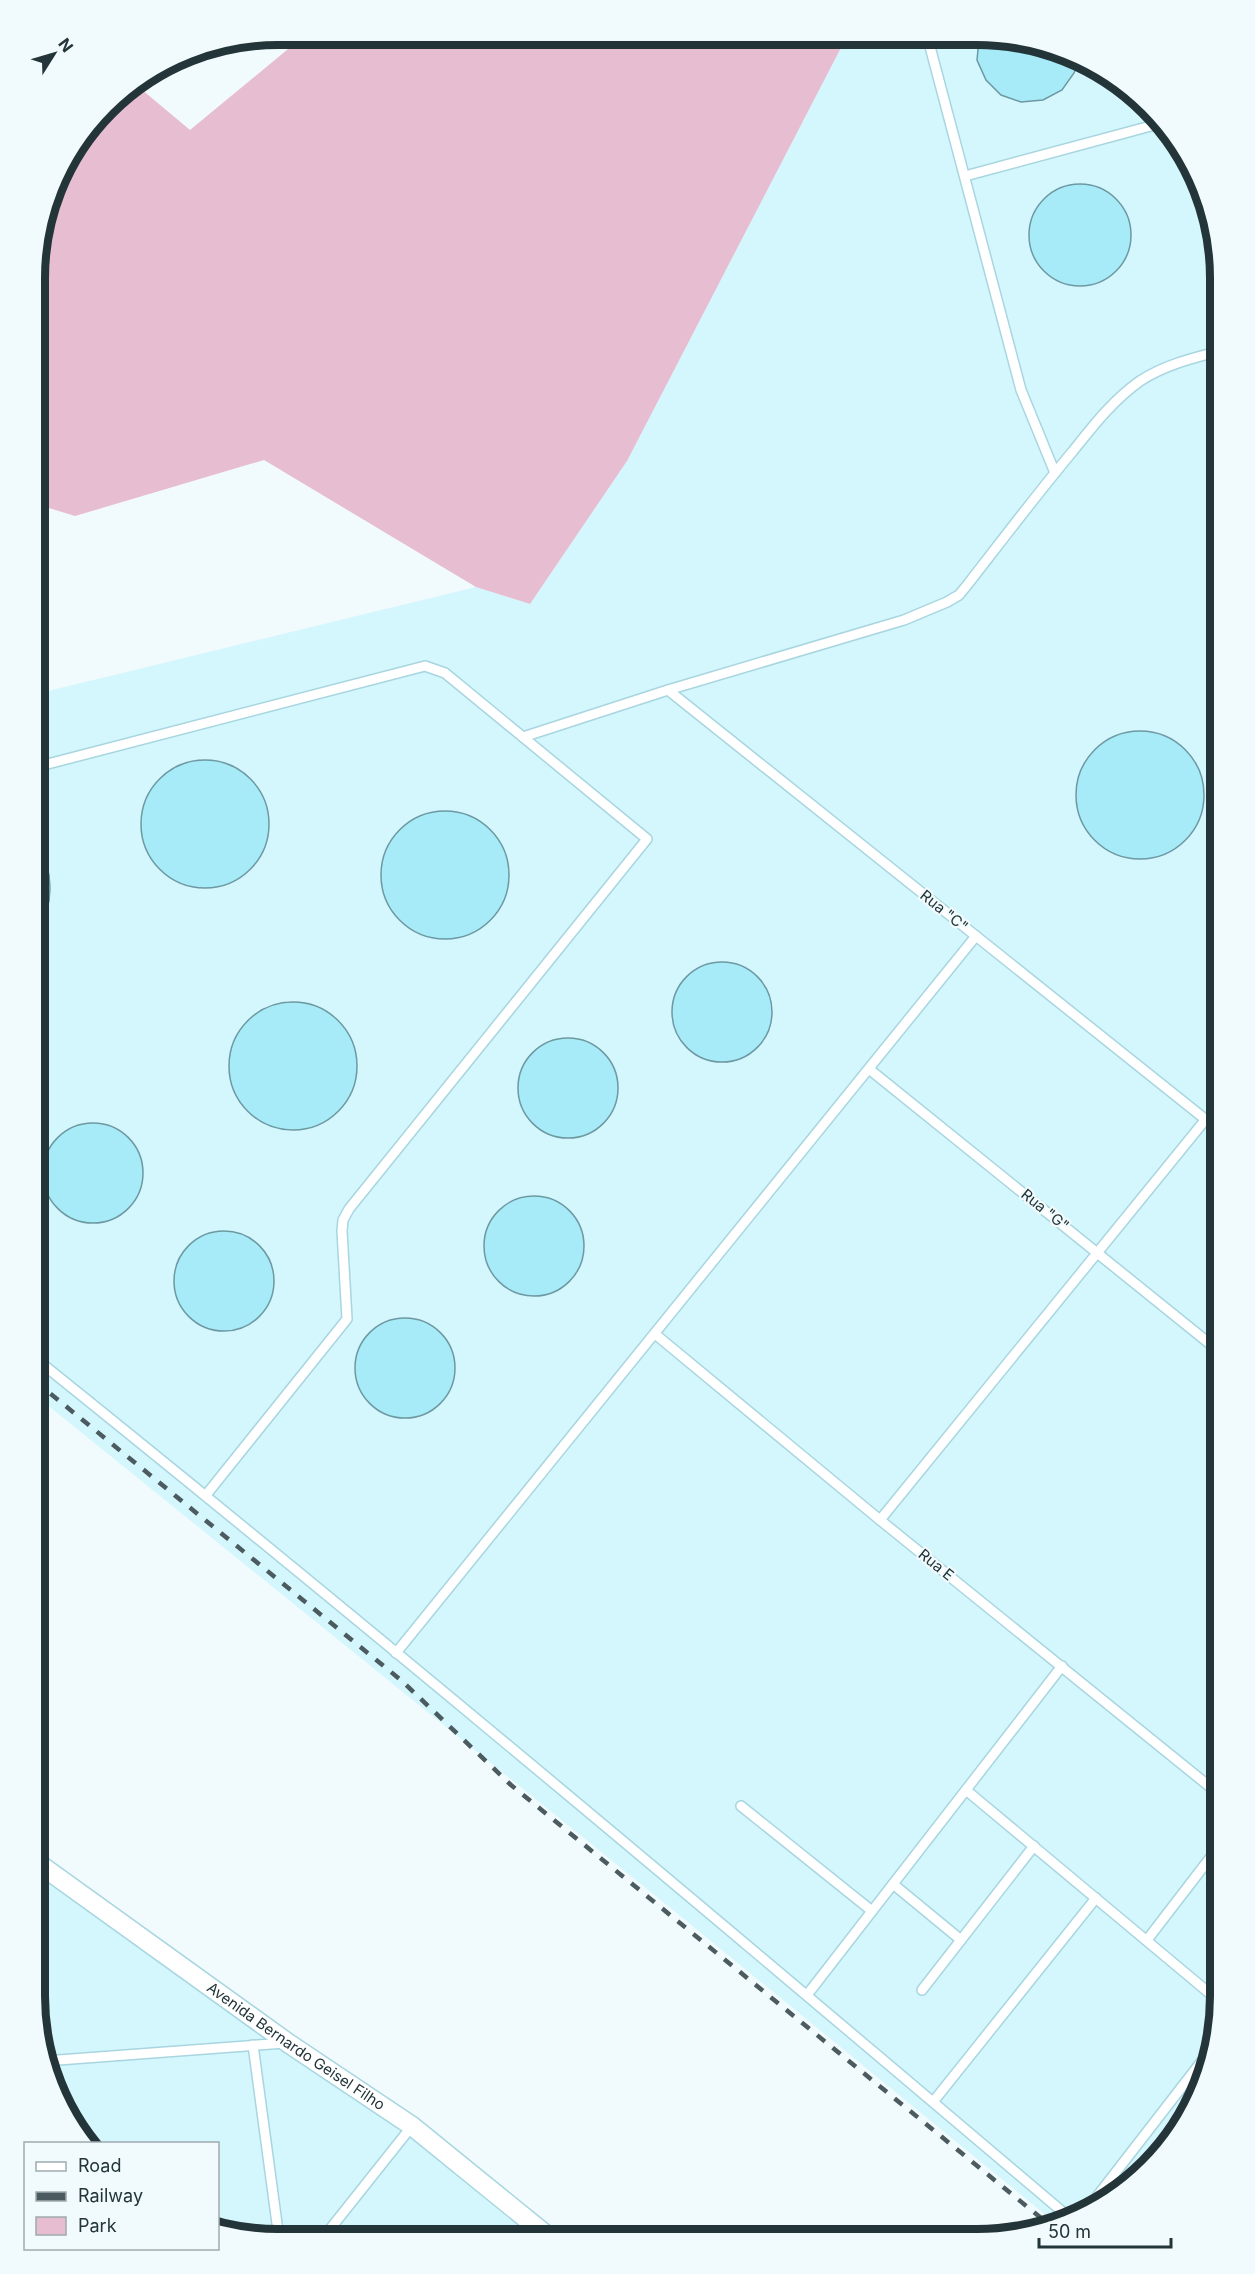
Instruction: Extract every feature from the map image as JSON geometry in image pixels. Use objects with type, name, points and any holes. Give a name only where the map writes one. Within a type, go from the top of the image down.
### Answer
[{"type":"street","name":"Avenida Bernardo Geisel Filho","points":[[45,1868],[288,2043],[412,2126],[539,2229]]},
{"type":"lane","points":[[930,45],[1021,390],[1055,473]]},
{"type":"lane","points":[[965,176],[1153,125]]},
{"type":"lane","points":[[523,736],[904,620],[947,602],[959,595],[1101,417],[1140,381],[1175,364],[1210,354]]},
{"type":"lane","points":[[45,765],[425,666],[445,673],[647,839],[349,1209],[343,1220],[342,1231],[348,1312],[344,1325],[206,1496]]},
{"type":"lane","name":"Rua \"C\"","points":[[668,690],[1210,1122]]},
{"type":"lane","points":[[396,1653],[976,936]]},
{"type":"lane","name":"Rua \"G\"","points":[[869,1069],[1210,1344]]},
{"type":"lane","points":[[880,1520],[1206,1119]]},
{"type":"lane","name":"Rua E","points":[[655,1334],[880,1520],[1210,1787]]},
{"type":"lane","points":[[45,1366],[396,1653],[807,1995],[1063,2212]]},
{"type":"lane","points":[[807,1995],[1062,1666]]},
{"type":"lane","points":[[966,1790],[1210,1994]]},
{"type":"lane","points":[[741,1806],[872,1911]]},
{"type":"lane","points":[[922,1990],[1034,1846]]},
{"type":"lane","points":[[1147,1940],[1210,1858]]},
{"type":"lane","points":[[893,1884],[961,1940]]},
{"type":"lane","points":[[933,2102],[1096,1898]]},
{"type":"lane","points":[[54,2060],[288,2043]]},
{"type":"lane","points":[[253,2045],[278,2229]]},
{"type":"lane","points":[[1098,2195],[1200,2063]]},
{"type":"lane","points":[[329,2229],[412,2126]]},
{"type":"shaded area","points":[[842,45],[992,45],[1022,49],[1052,57],[1094,76],[1131,103],[1162,136],[1186,175],[1198,203],[1206,233],[1210,263],[1210,2011],[1206,2041],[1198,2071],[1186,2099],[1162,2138],[1142,2161],[1119,2181],[1080,2205],[1049,2218],[678,1914],[45,1403],[45,692],[476,587],[530,604],[627,461]]},
{"type":"shaded area","points":[[45,1876],[378,2110],[522,2229],[263,2229],[233,2225],[219,2221],[219,2142],[96,2142],[69,2099],[57,2071],[49,2041],[45,2011]]},
{"type":"green space","points":[[293,45],[842,45],[627,461],[530,604],[476,587],[264,460],[75,516],[45,507],[45,263],[49,233],[57,203],[69,175],[93,136],[113,113],[141,89],[190,130]]},
{"type":"building","points":[[978,45],[992,45],[1022,49],[1052,57],[1076,67],[1062,90],[1043,100],[1021,102],[1001,95],[986,80],[977,60]]},
{"type":"building","points":[[1080,184],[1099,188],[1116,199],[1127,216],[1131,235],[1127,254],[1116,271],[1099,282],[1080,286],[1061,282],[1044,271],[1033,254],[1029,235],[1033,216],[1044,199],[1061,188]]},
{"type":"building","points":[[1140,731],[1164,736],[1185,750],[1199,771],[1204,795],[1199,819],[1185,840],[1164,854],[1140,859],[1116,854],[1095,840],[1081,819],[1076,795],[1081,771],[1095,750],[1116,736]]},
{"type":"building","points":[[205,760],[229,765],[250,779],[264,800],[269,824],[264,848],[250,869],[229,883],[205,888],[181,883],[160,869],[146,848],[141,824],[146,800],[160,779],[181,765]]},
{"type":"building","points":[[445,811],[469,816],[490,830],[504,851],[509,875],[504,899],[490,920],[469,934],[445,939],[421,934],[400,920],[386,899],[381,875],[386,851],[400,830],[421,816]]},
{"type":"building","points":[[45,860],[49,875],[49,901],[45,913]]},
{"type":"building","points":[[722,962],[741,966],[758,976],[768,993],[772,1012],[768,1031],[758,1048],[741,1058],[722,1062],[703,1058],[686,1048],[676,1031],[672,1012],[676,993],[686,976],[703,966]]},
{"type":"building","points":[[293,1002],[317,1007],[338,1021],[352,1042],[357,1066],[352,1090],[338,1111],[317,1125],[293,1130],[269,1125],[248,1111],[234,1090],[229,1066],[234,1042],[248,1021],[269,1007]]},
{"type":"building","points":[[568,1038],[587,1042],[604,1052],[614,1069],[618,1088],[614,1107],[604,1124],[587,1134],[568,1138],[549,1134],[532,1124],[522,1107],[518,1088],[522,1069],[532,1052],[549,1042]]},
{"type":"building","points":[[83,1124],[103,1124],[121,1131],[135,1145],[142,1163],[142,1183],[135,1201],[121,1215],[103,1222],[83,1222],[65,1215],[51,1201],[45,1186],[45,1160],[51,1145],[65,1131]]},
{"type":"building","points":[[534,1196],[553,1200],[570,1210],[580,1227],[584,1246],[580,1265],[570,1282],[553,1292],[534,1296],[515,1292],[498,1282],[488,1265],[484,1246],[488,1227],[498,1210],[515,1200]]},
{"type":"building","points":[[224,1231],[243,1235],[260,1245],[270,1262],[274,1281],[270,1300],[260,1317],[243,1327],[224,1331],[205,1327],[188,1317],[178,1300],[174,1281],[178,1262],[188,1245],[205,1235]]},
{"type":"building","points":[[405,1318],[424,1322],[441,1332],[451,1349],[455,1368],[451,1387],[441,1404],[424,1414],[405,1418],[386,1414],[369,1404],[359,1387],[355,1368],[359,1349],[369,1332],[386,1322]]},
{"type":"railway","points":[[45,1389],[402,1681],[511,1785],[1043,2219]]}]
